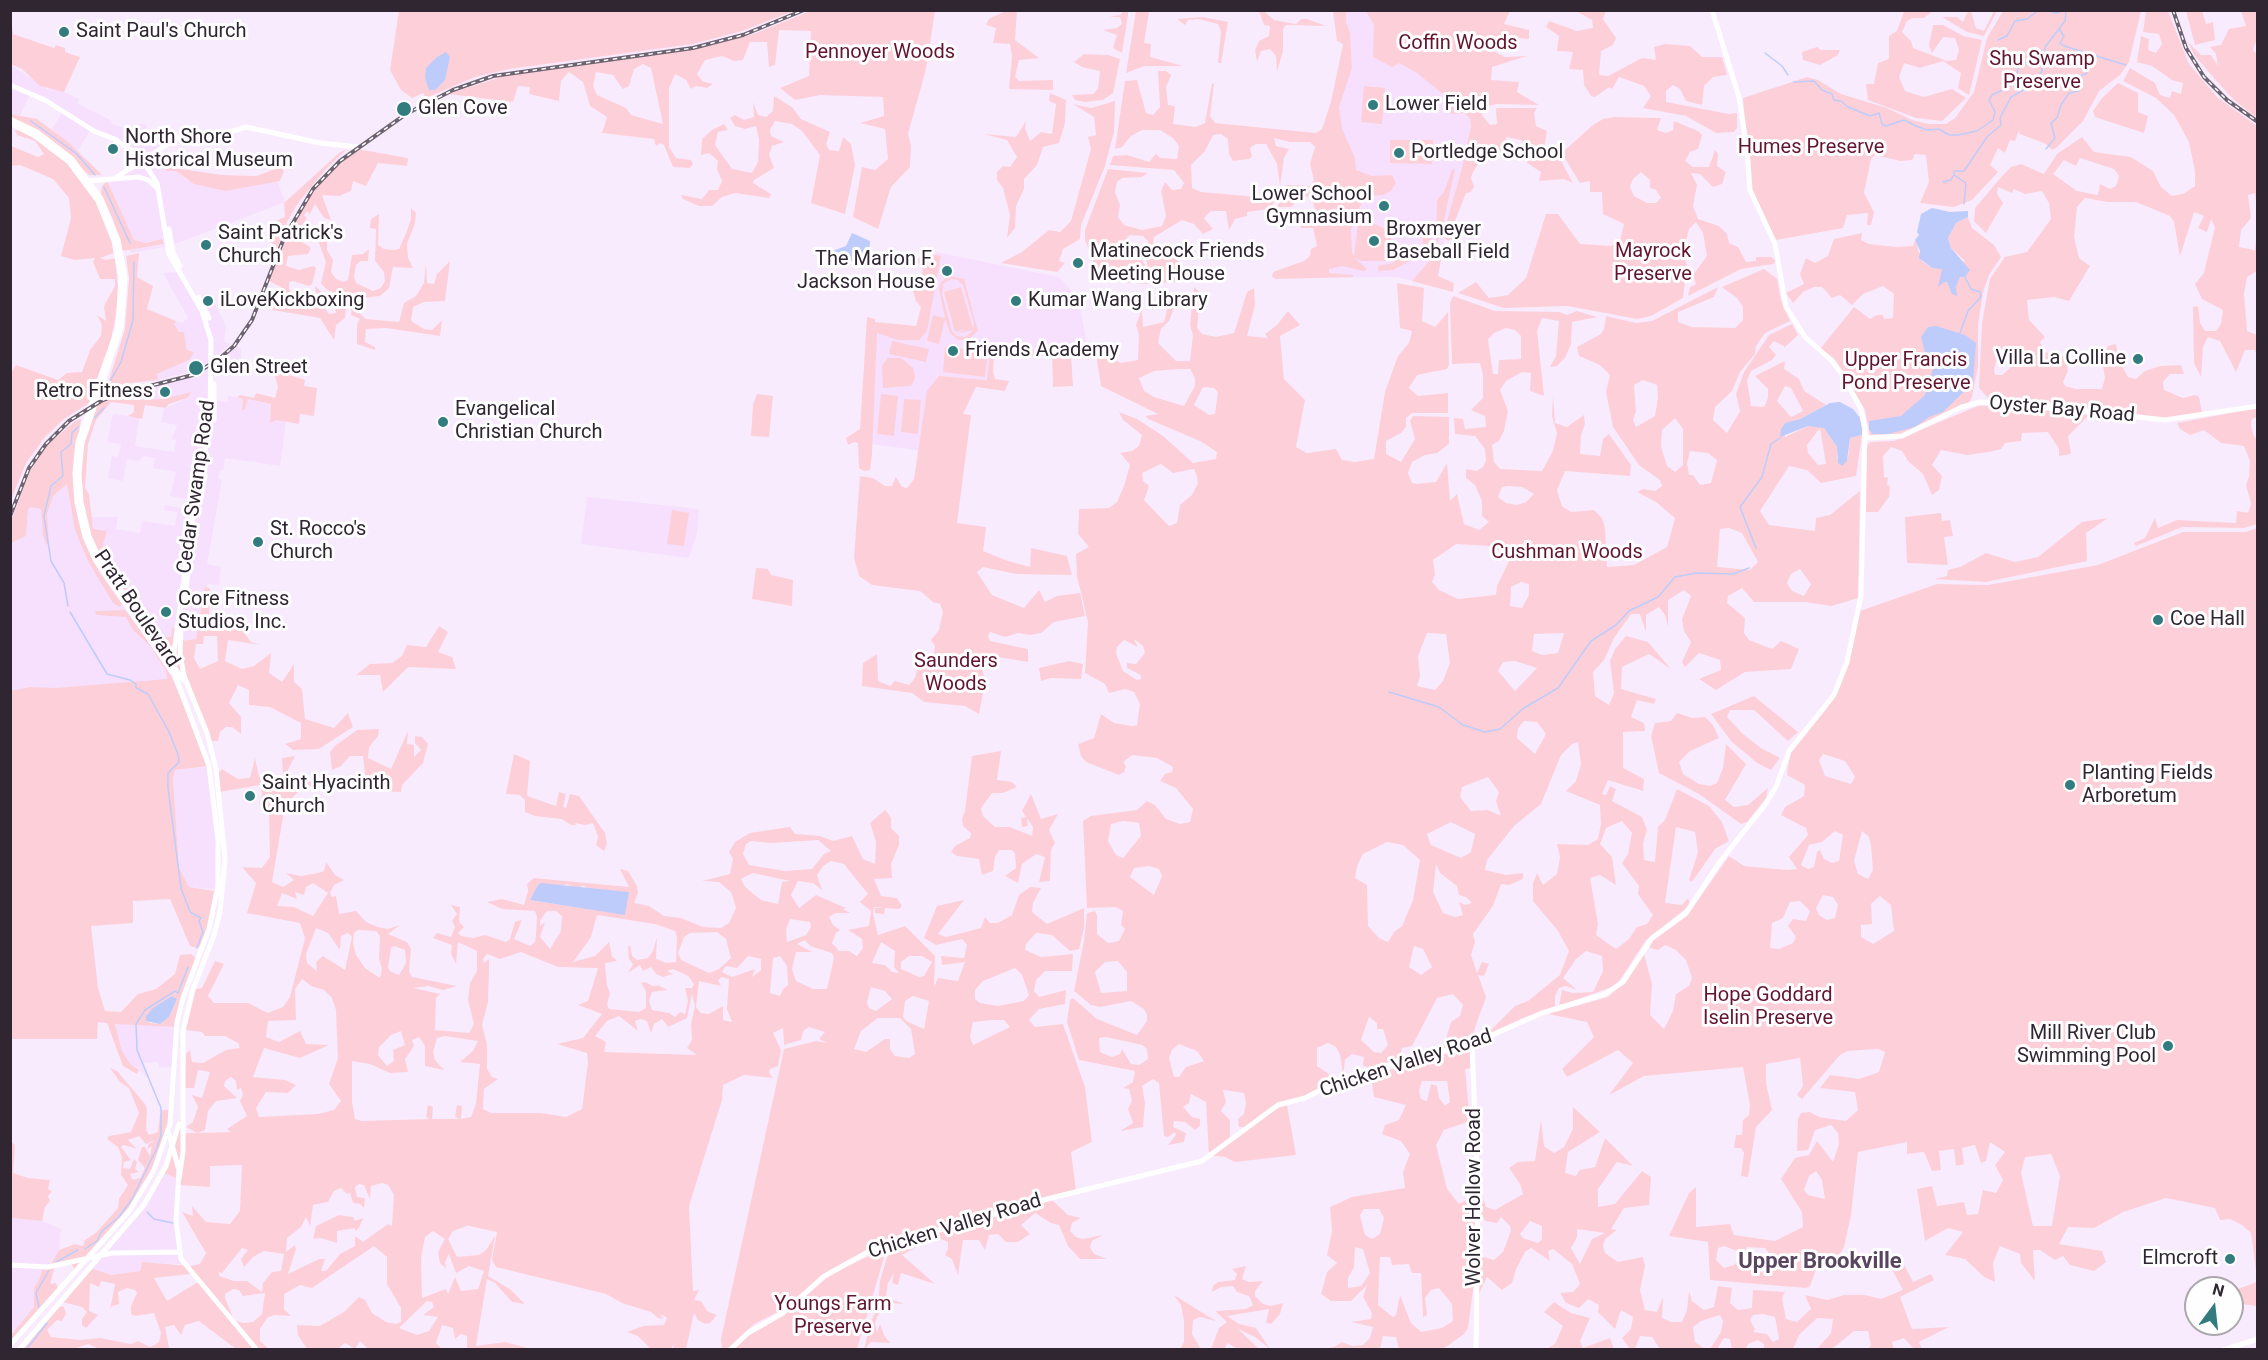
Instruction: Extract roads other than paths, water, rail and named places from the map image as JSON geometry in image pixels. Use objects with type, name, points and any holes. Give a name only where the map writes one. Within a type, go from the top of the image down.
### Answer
[{"type":"main road","points":[[1712,10],[1739,97],[1747,149],[1749,184],[1775,244],[1786,307],[1802,333],[1842,374],[1863,413],[1865,438]]},
{"type":"main road","points":[[10,85],[45,100],[78,122],[114,139],[144,158],[164,204],[170,254],[200,309],[213,340]]},
{"type":"main road","name":"Pratt Boulevard","points":[[10,121],[57,151],[87,181],[101,199],[114,226],[123,262],[124,310],[117,346],[82,443],[79,491],[94,549],[128,604]]},
{"type":"main road","points":[[117,177],[179,137],[214,137],[250,127],[320,143],[358,147]]},
{"type":"main road","points":[[87,181],[139,177],[156,183],[164,204]]},
{"type":"main road","points":[[101,199],[100,189],[107,179]]},
{"type":"main road","name":"Pratt Boulevard","points":[[87,181],[105,216],[114,241],[121,295],[113,345],[78,442],[75,491],[81,521],[91,550],[187,686]]},
{"type":"main road","name":"Cedar Swamp Road","points":[[213,340],[210,421],[191,528],[172,662],[173,673],[209,766],[225,863],[216,927],[187,1009],[182,1039],[182,1155],[176,1215],[179,1252],[188,1271],[257,1350]]},
{"type":"main road","name":"Cedar Swamp Road","points":[[170,1124],[177,1022],[183,998],[209,929],[218,884],[220,825],[216,769],[200,717],[187,686],[180,654],[194,528],[213,421],[213,340]]},
{"type":"main road","name":"Oyster Bay Road","points":[[1865,438],[1902,436],[1962,407],[1980,402],[2165,420],[2258,406]]},
{"type":"main road","points":[[1864,447],[1872,439],[1866,431]]},
{"type":"main road","name":"Chicken Valley Road","points":[[730,1350],[748,1333],[783,1313],[823,1277],[873,1249],[1072,1192],[1202,1161],[1278,1105],[1305,1098],[1333,1084],[1389,1065],[1472,1044],[1542,1013],[1594,999],[1618,986],[1648,943],[1686,913],[1719,863],[1771,796],[1789,751],[1834,695],[1846,665],[1861,596],[1865,438]]},
{"type":"main road","points":[[180,609],[182,625]]},
{"type":"main road","name":"Pratt Boulevard","points":[[133,611],[173,673]]},
{"type":"main road","points":[[181,692],[188,694],[200,717]]},
{"type":"main road","points":[[218,884],[221,866],[225,863]]},
{"type":"main road","name":"Wolver Hollow Road","points":[[1472,1044],[1478,1192],[1476,1350]]},
{"type":"main road","points":[[19,1350],[144,1205],[173,1153],[181,1107]]},
{"type":"main road","points":[[170,1124],[173,1153]]},
{"type":"main road","points":[[10,1345],[130,1210],[145,1188],[161,1154],[170,1124]]},
{"type":"main road","points":[[173,1153],[182,1155]]},
{"type":"main road","name":"Cedar Swamp Road","points":[[173,1153],[179,1168],[179,1179]]},
{"type":"main road","points":[[166,1166],[173,1163],[179,1168]]},
{"type":"main road","points":[[10,1265],[48,1267],[104,1254],[179,1252]]},
{"type":"main road","points":[[69,1263],[74,1268],[72,1276]]},
{"type":"main road","points":[[2223,1350],[2258,1339]]},
{"type":"water","points":[[446,52],[450,57],[445,80],[435,90],[429,90],[425,78],[426,68]]},
{"type":"water","points":[[1932,208],[1950,212],[1968,211],[1968,217],[1956,223],[1948,238],[1951,248],[1970,270],[1965,277],[1960,277],[1956,287],[1957,296],[1952,294],[1947,282],[1938,287],[1942,269],[1932,268],[1919,258],[1920,251],[1915,240],[1919,235],[1917,232],[1921,214]]},
{"type":"water","points":[[852,233],[870,241],[869,256],[865,260],[829,262],[827,253],[846,246]]},
{"type":"water","points":[[1936,326],[1965,335],[1976,343],[1973,383],[1943,412],[1929,417],[1915,427],[1888,434],[1873,434],[1869,430],[1869,421],[1901,416],[1925,395],[1933,369],[1925,353],[1921,337],[1928,327]]},
{"type":"water","points":[[1840,402],[1853,409],[1860,418],[1862,429],[1862,435],[1850,438],[1847,461],[1842,466],[1838,463],[1837,447],[1824,428],[1808,426],[1780,437],[1785,423],[1800,419],[1830,403]]},
{"type":"water","points":[[541,883],[629,892],[625,915],[530,900]]},
{"type":"water","points":[[172,996],[177,999],[169,1017],[160,1024],[146,1021],[146,1016],[153,1008]]},
{"type":"waterway","points":[[1998,40],[2007,36],[2015,21],[2027,19],[2039,10]]},
{"type":"waterway","points":[[2045,10],[2060,12]]},
{"type":"waterway","points":[[1964,204],[1966,183],[1954,175],[1954,171],[1964,171],[1987,137],[2001,125],[2000,118],[2011,97],[2029,87],[2042,71],[2042,64],[2046,58],[2045,47],[2065,21],[2066,11]]},
{"type":"waterway","points":[[2059,29],[2064,36],[2060,43],[2064,46],[2126,65]]},
{"type":"waterway","points":[[1794,82],[1814,81],[1822,90],[1832,94],[1834,100],[1841,101],[1848,107],[1870,116],[1879,113],[1882,124],[1886,126],[1904,120],[1927,130],[1939,129],[1949,135],[1958,135],[1977,131],[1993,120],[1995,112],[1989,100],[1992,95],[2014,83],[2018,69],[2023,63],[2035,60],[2042,51]]},
{"type":"waterway","points":[[1765,53],[1782,66],[1788,75]]},
{"type":"waterway","points":[[2046,149],[2055,138],[2051,123],[2057,118],[2061,105],[2069,93],[2079,91],[2082,75],[2086,74],[2092,63],[2088,58],[2090,55]]},
{"type":"waterway","points":[[31,121],[77,154],[95,175]]},
{"type":"waterway","points":[[1943,182],[1951,180],[1953,176]]},
{"type":"waterway","points":[[104,187],[130,243]]},
{"type":"waterway","points":[[102,395],[121,362],[133,320],[134,262]]},
{"type":"waterway","points":[[1960,333],[1968,311],[1981,297],[1980,292],[1971,289],[1965,277]]},
{"type":"waterway","points":[[94,418],[104,408]]},
{"type":"waterway","points":[[68,606],[64,583],[51,561],[44,516],[51,486],[63,476],[61,452],[71,444],[72,433],[78,427]]},
{"type":"waterway","points":[[1756,548],[1740,507],[1762,477],[1771,444],[1780,438]]},
{"type":"waterway","points":[[1389,692],[1439,707],[1463,725],[1485,732],[1500,729],[1524,708],[1558,688],[1591,641],[1616,625],[1629,611],[1658,597],[1675,577],[1696,573],[1733,574],[1749,568]]},
{"type":"waterway","points":[[70,612],[107,674],[130,680],[136,684],[136,688],[148,694],[178,754],[179,762],[168,773],[168,788],[181,888],[190,912],[201,918],[199,921],[203,932],[197,948]]},
{"type":"waterway","points":[[85,1249],[97,1241],[102,1231],[119,1217],[132,1199],[157,1148],[161,1135],[161,1108],[137,1050],[136,1024],[145,1010],[175,991],[178,993],[188,967]]},
{"type":"waterway","points":[[147,1212],[154,1219],[173,1223]]},
{"type":"waterway","points":[[56,1262],[78,1250]]},
{"type":"waterway","points":[[39,1307],[36,1293],[49,1270]]},
{"type":"waterway","points":[[26,1350],[47,1323]]},
{"type":"railway","points":[[10,516],[29,468],[46,444],[69,421],[101,401],[118,394],[193,375],[219,359],[234,346],[252,320],[284,238],[313,189],[340,161],[406,114],[453,90],[493,76],[693,48],[743,35],[804,10]]},
{"type":"railway","points":[[2173,10],[2186,48],[2204,77],[2227,100],[2258,122]]},
{"type":"place","name":"Saint Paul's Church","points":[[64,32]]},
{"type":"place","name":"Lower Field","points":[[1373,105]]},
{"type":"place","name":"Glen Cove","points":[[404,109]]},
{"type":"place","name":"North Shore Historical Museum","points":[[113,149]]},
{"type":"place","name":"Portledge School","points":[[1399,153]]},
{"type":"place","name":"Lower School Gymnasium","points":[[1384,206]]},
{"type":"place","name":"Broxmeyer Baseball Field","points":[[1374,241]]},
{"type":"place","name":"Saint Patrick's Church","points":[[206,245]]},
{"type":"place","name":"Matinecock Friends Meeting House","points":[[1078,263]]},
{"type":"place","name":"The Marion F. Jackson House","points":[[947,271]]},
{"type":"place","name":"iLoveKickboxing","points":[[208,301]]},
{"type":"place","name":"Kumar Wang Library","points":[[1016,301]]},
{"type":"place","name":"Friends Academy","points":[[953,351]]},
{"type":"place","name":"Villa La Colline","points":[[2138,359]]},
{"type":"place","name":"Glen Street","points":[[196,368]]},
{"type":"place","name":"Retro Fitness","points":[[165,392]]},
{"type":"place","name":"Evangelical Christian Church","points":[[443,422]]},
{"type":"place","name":"St. Rocco's Church","points":[[258,542]]},
{"type":"place","name":"Core Fitness Studios, Inc.","points":[[166,612]]},
{"type":"place","name":"Coe Hall","points":[[2158,620]]},
{"type":"place","name":"Planting Fields Arboretum","points":[[2070,785]]},
{"type":"place","name":"Saint Hyacinth Church","points":[[250,796]]},
{"type":"place","name":"Mill River Club Swimming Pool","points":[[2168,1046]]},
{"type":"place","name":"Elmcroft","points":[[2230,1259]]},
{"type":"district","name":"Upper Brookville","points":[[1820,1262]]},
{"type":"park label","name":"Coffin Woods","points":[[1458,44]]},
{"type":"park label","name":"Pennoyer Woods","points":[[880,53]]},
{"type":"park label","name":"Shu Swamp Preserve","points":[[2042,72]]},
{"type":"park label","name":"Humes Preserve","points":[[1811,148]]},
{"type":"park label","name":"Mayrock Preserve","points":[[1653,264]]},
{"type":"park label","name":"Upper Francis Pond Preserve","points":[[1906,372]]},
{"type":"park label","name":"Cushman Woods","points":[[1567,553]]},
{"type":"park label","name":"Saunders Woods","points":[[956,674]]},
{"type":"park label","name":"Hope Goddard Iselin Preserve","points":[[1768,1008]]},
{"type":"park label","name":"Youngs Farm Preserve","points":[[833,1316]]}]
